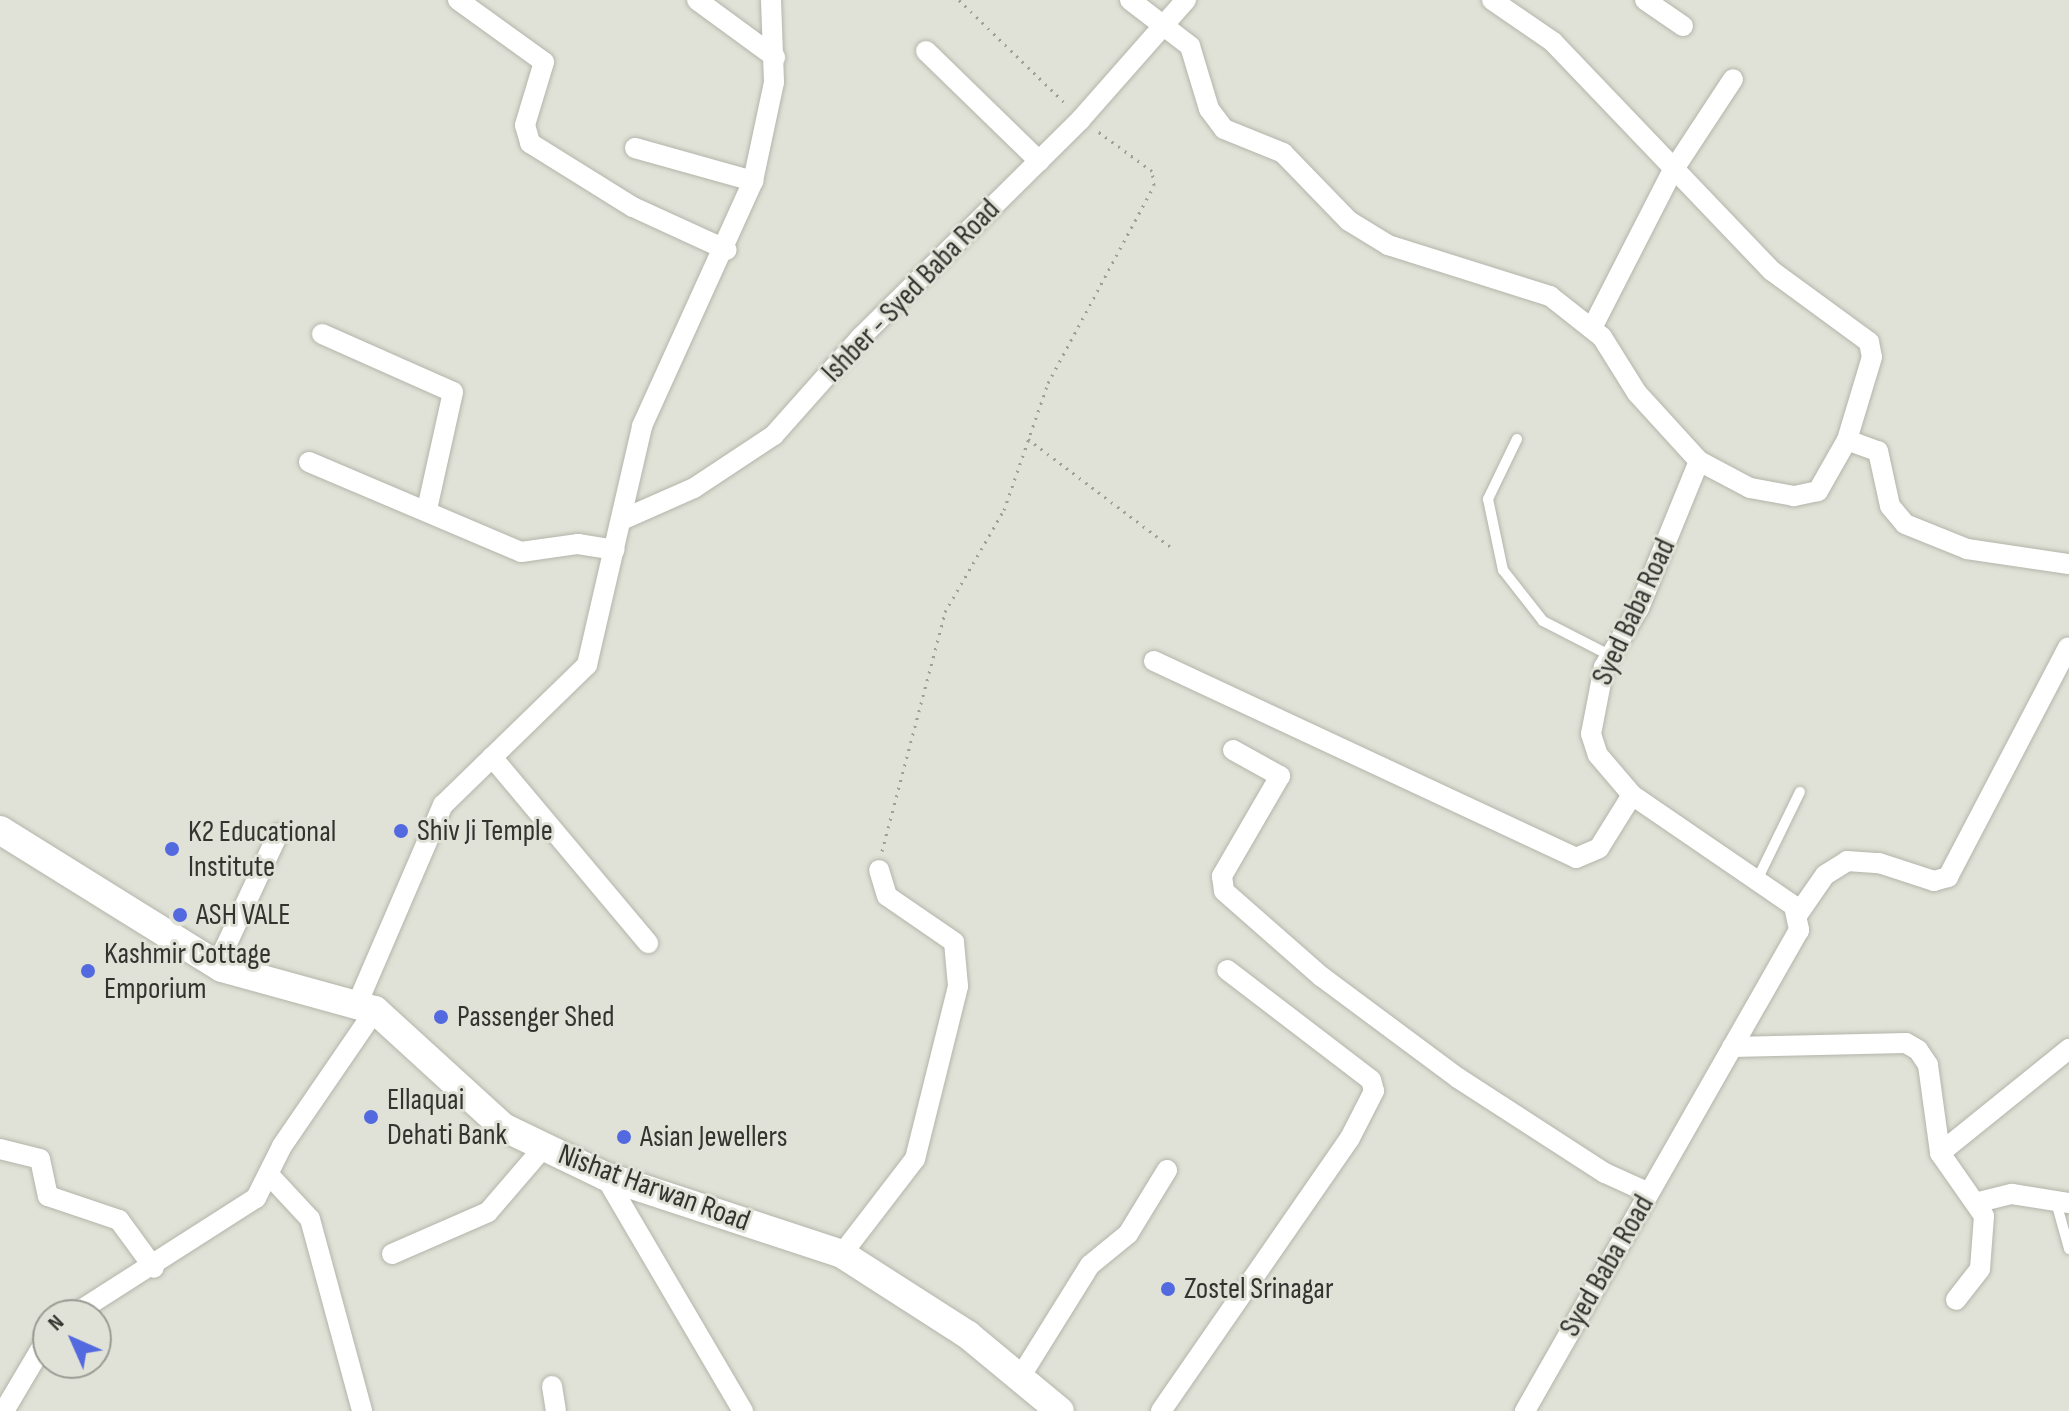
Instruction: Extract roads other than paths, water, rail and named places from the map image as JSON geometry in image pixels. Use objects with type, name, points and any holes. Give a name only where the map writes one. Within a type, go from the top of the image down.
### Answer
[{"type":"main road","name":"Nishat Harwan Road","points":[[0,830],[217,965],[367,1006],[503,1127],[605,1176],[842,1254],[968,1335],[1060,1411]]},
{"type":"street","points":[[458,0],[544,62],[525,125],[530,143],[633,207],[727,250]]},
{"type":"street","points":[[697,0],[775,57]]},
{"type":"street","points":[[101,1299],[242,1211],[271,1177],[282,1146],[367,1006],[432,822],[492,757],[580,676],[626,518],[642,426],[727,250],[753,181],[775,57],[771,0]]},
{"type":"street","points":[[1130,0],[1165,22],[1190,46],[1216,121],[1283,153],[1362,232],[1534,286],[1592,328],[1637,393],[1699,461],[1750,488],[1807,495],[1825,485],[1847,440],[1872,357],[1869,342],[1772,271],[1672,172],[1553,42],[1492,0]]},
{"type":"street","name":"Ishber - Syed Baba Road","points":[[626,518],[694,488],[774,435],[1081,119],[1186,0]]},
{"type":"street","points":[[1645,0],[1683,26]]},
{"type":"street","points":[[926,51],[1039,161]]},
{"type":"street","points":[[1592,328],[1672,172],[1733,79]]},
{"type":"street","points":[[635,148],[753,181]]},
{"type":"street","points":[[322,334],[453,392],[427,509]]},
{"type":"street","points":[[1847,440],[1878,451],[1890,506],[1905,524],[1967,549],[2069,564]]},
{"type":"street","name":"Syed Baba Road","points":[[1525,1411],[1796,939],[1798,914],[1757,880],[1632,795],[1598,755],[1591,734],[1590,712],[1611,656],[1639,608],[1699,461]]},
{"type":"street","points":[[309,462],[427,509],[521,552],[578,544],[615,550]]},
{"type":"street","points":[[1798,914],[1825,875],[1847,861],[1879,863],[1934,881],[1948,877],[2068,647]]},
{"type":"street","points":[[1154,661],[1576,858],[1599,848],[1632,795]]},
{"type":"street","points":[[1233,750],[1280,776],[1222,876],[1224,891],[1322,977],[1458,1078],[1605,1173],[1649,1193]]},
{"type":"street","points":[[492,757],[648,943]]},
{"type":"street","points":[[217,965],[278,834]]},
{"type":"street","points":[[842,1254],[915,1159],[958,986],[954,942],[887,896],[879,870]]},
{"type":"street","points":[[1161,1411],[1350,1138],[1374,1091],[1371,1080],[1227,970]]},
{"type":"street","points":[[1732,1047],[1915,1046],[1928,1065],[1940,1153],[1979,1202],[1983,1258],[1956,1300]]},
{"type":"street","points":[[1940,1153],[2069,1049]]},
{"type":"street","points":[[392,1254],[488,1212],[544,1147]]},
{"type":"street","points":[[0,1149],[40,1159],[48,1196],[119,1220],[154,1268]]},
{"type":"street","points":[[1019,1379],[1090,1265],[1128,1234],[1167,1170]]},
{"type":"street","points":[[605,1176],[743,1411]]},
{"type":"street","points":[[271,1177],[310,1219],[362,1411]]},
{"type":"street","points":[[1979,1202],[2012,1194],[2062,1202]]},
{"type":"street","points":[[4,1411],[32,1364]]},
{"type":"street","points":[[552,1386],[556,1411]]},
{"type":"lane","points":[[1517,439],[1488,499],[1503,570],[1543,621],[1611,656]]},
{"type":"lane","points":[[1757,880],[1800,792]]},
{"type":"lane","points":[[2062,1202],[2069,1249]]},
{"type":"place","name":"Shiv Ji Temple","points":[[401,831]]},
{"type":"place","name":"K2 Educational Institute","points":[[172,849]]},
{"type":"place","name":"ASH VALE","points":[[180,915]]},
{"type":"place","name":"Kashmir Cottage Emporium","points":[[88,971]]},
{"type":"place","name":"Passenger Shed","points":[[441,1017]]},
{"type":"place","name":"Ellaquai Dehati Bank","points":[[371,1117]]},
{"type":"place","name":"Asian Jewellers","points":[[624,1137]]},
{"type":"place","name":"Zostel Srinagar","points":[[1168,1289]]}]
